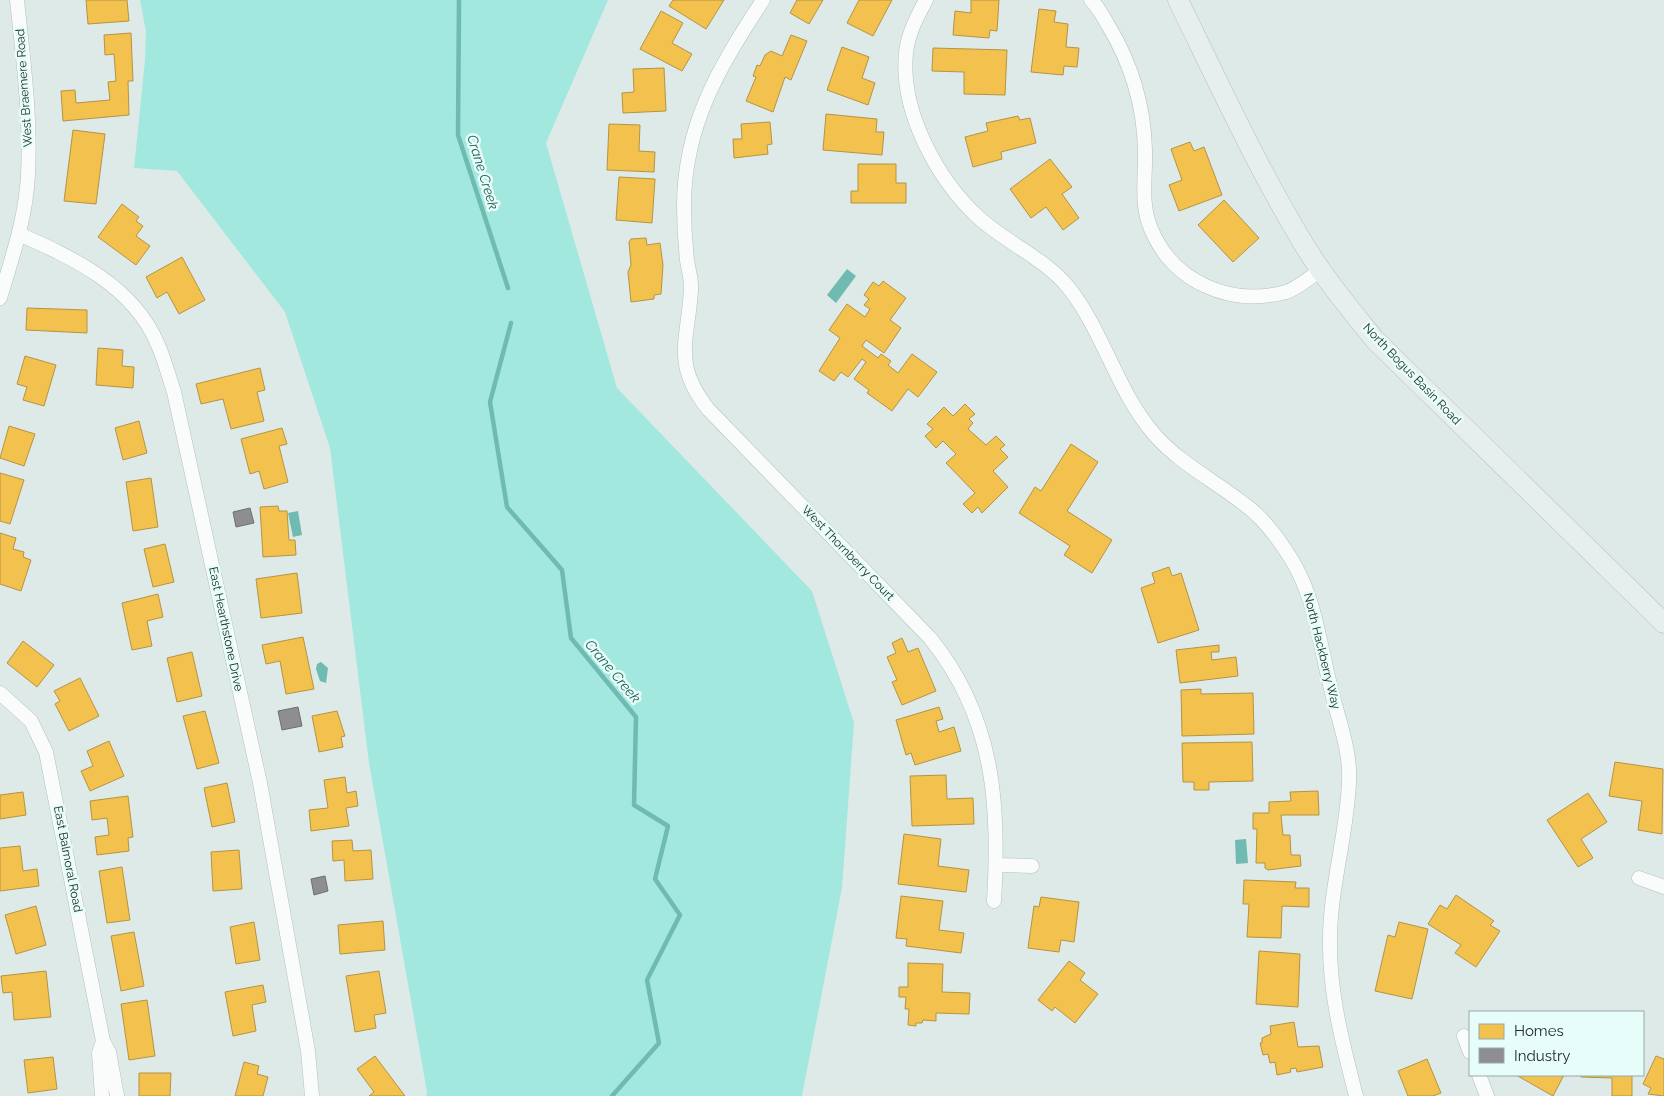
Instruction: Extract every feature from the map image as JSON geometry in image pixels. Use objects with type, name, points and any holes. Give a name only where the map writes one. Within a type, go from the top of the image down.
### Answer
[{"type":"street","name":"West Braemere Road","points":[[0,298],[19,234],[28,177],[29,130],[18,0]]},
{"type":"street","name":"West Thornberry Court","points":[[763,0],[726,56],[709,90],[694,128],[685,169],[684,207],[691,288],[683,352],[687,374],[697,395],[708,409],[930,638],[953,669],[972,709],[987,754],[993,783],[997,865],[994,901]]},
{"type":"street","name":"North Hackberry Way","points":[[926,0],[913,24],[906,54],[908,85],[915,118],[933,162],[956,195],[980,219],[1040,261],[1067,286],[1099,333],[1118,380],[1151,430],[1171,453],[1244,504],[1264,522],[1288,553],[1306,588],[1318,625],[1328,678],[1344,736],[1350,779],[1334,894],[1330,958],[1336,1014],[1356,1096]]},
{"type":"street","points":[[1091,0],[1125,52],[1138,93],[1145,150],[1143,196],[1151,229],[1172,265],[1199,284],[1228,294],[1257,297],[1287,292],[1321,270]]},
{"type":"street","name":"North Bogus Basin Road","points":[[1178,0],[1253,156],[1321,270],[1376,340],[1664,624]]},
{"type":"street","name":"East Hearthstone Drive","points":[[19,234],[68,256],[99,275],[127,300],[148,326],[164,360],[174,392],[260,783],[308,1051],[312,1096]]},
{"type":"street","name":"East Balmoral Road","points":[[0,693],[31,721],[46,752],[103,1041],[110,1052],[117,1096]]},
{"type":"street","points":[[997,865],[1032,866]]},
{"type":"street","points":[[1639,878],[1664,887]]},
{"type":"street","points":[[1464,1036],[1469,1049]]},
{"type":"street","name":"East Balmoral Road","points":[[102,1096],[99,1054],[103,1041]]},
{"type":"street","points":[[1479,1076],[1487,1096]]},
{"type":"shaded area","points":[[140,0],[608,0],[546,143],[617,388],[812,591],[854,723],[842,888],[802,1096],[426,1096],[427,1092],[369,763],[330,448],[285,312],[177,171],[134,168],[146,32]]},
{"type":"shaded area","points":[[847,269],[856,276],[836,303],[827,295]]},
{"type":"shaded area","points":[[298,511],[302,535],[293,537],[288,513]]},
{"type":"shaded area","points":[[321,662],[328,668],[326,683],[320,681],[316,669],[317,664]]},
{"type":"shaded area","points":[[1246,839],[1248,863],[1236,864],[1235,840]]},
{"type":"building: Homes","points":[[86,0],[127,0],[129,21],[88,24]]},
{"type":"building: Homes","points":[[673,0],[724,0],[706,29],[669,6]]},
{"type":"building: Homes","points":[[797,0],[823,0],[809,24],[790,13]]},
{"type":"building: Homes","points":[[859,0],[892,0],[873,36],[847,23]]},
{"type":"building: Homes","points":[[971,0],[999,0],[997,31],[990,30],[989,38],[953,35],[955,11],[971,13]]},
{"type":"building: Homes","points":[[1039,9],[1056,11],[1054,22],[1068,24],[1066,47],[1079,48],[1077,67],[1064,66],[1063,75],[1031,72]]},
{"type":"building: Homes","points":[[661,11],[683,23],[672,43],[692,54],[682,71],[640,49]]},
{"type":"building: Homes","points":[[131,33],[133,81],[128,81],[129,115],[63,121],[61,91],[75,90],[76,103],[110,100],[108,82],[116,81],[114,54],[105,55],[104,35]]},
{"type":"building: Homes","points":[[791,35],[807,41],[791,80],[785,77],[773,112],[746,101],[756,77],[753,76],[757,65],[760,66],[765,55],[771,51],[782,56]]},
{"type":"building: Homes","points":[[842,47],[869,57],[862,78],[875,83],[868,105],[827,90]]},
{"type":"building: Homes","points":[[933,48],[1007,50],[1005,95],[964,94],[964,72],[932,71]]},
{"type":"building: Homes","points":[[664,68],[666,111],[623,113],[622,93],[634,92],[633,69]]},
{"type":"building: Homes","points":[[826,114],[877,119],[876,132],[884,132],[882,155],[823,150]]},
{"type":"building: Homes","points":[[1018,116],[1020,120],[1030,118],[1036,143],[1001,152],[1002,159],[973,167],[965,137],[988,131],[986,123]]},
{"type":"building: Homes","points":[[770,122],[772,144],[767,145],[768,154],[734,158],[733,139],[742,139],[741,124]]},
{"type":"building: Homes","points":[[609,124],[640,125],[639,151],[655,152],[654,172],[607,170]]},
{"type":"building: Homes","points":[[73,130],[105,134],[96,204],[64,201]]},
{"type":"building: Homes","points":[[1190,142],[1194,151],[1204,147],[1222,195],[1179,211],[1169,185],[1182,180],[1171,149]]},
{"type":"building: Homes","points":[[1050,159],[1072,187],[1062,194],[1079,218],[1063,230],[1046,207],[1031,218],[1010,189]]},
{"type":"building: Homes","points":[[858,164],[896,164],[896,183],[906,183],[906,203],[851,203],[851,191],[858,191]]},
{"type":"building: Homes","points":[[619,177],[655,179],[652,223],[616,220]]},
{"type":"building: Homes","points":[[1224,200],[1259,238],[1233,262],[1198,225]]},
{"type":"building: Homes","points":[[122,204],[139,217],[136,221],[143,226],[136,236],[150,246],[136,265],[98,237]]},
{"type":"building: Homes","points":[[646,238],[647,245],[660,243],[663,265],[661,294],[654,295],[654,299],[631,302],[628,272],[631,265],[629,242],[631,239]]},
{"type":"building: Homes","points":[[182,257],[205,300],[179,314],[167,292],[157,298],[146,277]]},
{"type":"building: Homes","points":[[883,281],[906,298],[890,320],[901,328],[884,353],[866,340],[862,346],[878,358],[881,354],[891,361],[888,365],[898,373],[912,354],[937,372],[918,397],[908,389],[892,411],[867,393],[869,390],[854,379],[866,362],[862,359],[848,377],[841,372],[834,381],[819,371],[840,338],[829,330],[847,304],[865,317],[870,309],[864,305],[869,299],[864,295],[873,282],[879,286]]},
{"type":"building: Homes","points":[[27,308],[87,310],[87,333],[26,330]]},
{"type":"building: Homes","points":[[98,348],[123,350],[122,366],[134,367],[133,388],[96,385]]},
{"type":"building: Homes","points":[[25,356],[56,365],[44,406],[23,400],[27,387],[17,384]]},
{"type":"building: Homes","points":[[260,368],[265,390],[257,392],[264,421],[231,429],[223,399],[201,404],[196,384]]},
{"type":"building: Homes","points":[[965,404],[975,414],[969,419],[973,423],[968,429],[986,445],[996,436],[1005,445],[1000,449],[1008,457],[993,471],[1008,487],[982,513],[978,507],[972,513],[963,504],[975,493],[946,463],[956,454],[943,441],[936,448],[925,436],[933,429],[927,424],[944,407],[953,416]]},
{"type":"building: Homes","points":[[139,421],[147,453],[123,460],[115,428]]},
{"type":"building: Homes","points":[[9,426],[35,434],[24,466],[0,458]]},
{"type":"building: Homes","points":[[282,428],[287,444],[279,446],[288,482],[264,489],[259,471],[250,474],[241,439]]},
{"type":"building: Homes","points":[[1071,444],[1098,462],[1067,511],[1112,540],[1092,573],[1064,555],[1070,546],[1019,513],[1035,487],[1041,491]]},
{"type":"building: Homes","points":[[0,473],[24,480],[10,524],[0,521]]},
{"type":"building: Homes","points":[[151,478],[158,527],[133,531],[126,482]]},
{"type":"building: Homes","points":[[278,506],[279,511],[287,511],[289,540],[295,540],[296,555],[263,557],[260,507]]},
{"type":"building: Homes","points":[[0,533],[16,538],[13,549],[24,552],[23,557],[31,560],[21,591],[0,584]]},
{"type":"building: Homes","points":[[165,544],[174,582],[153,587],[144,549]]},
{"type":"building: Homes","points":[[1169,567],[1172,576],[1181,573],[1199,630],[1158,643],[1141,588],[1155,583],[1152,573]]},
{"type":"building: Homes","points":[[297,573],[302,613],[261,618],[256,579]]},
{"type":"building: Homes","points":[[158,594],[163,617],[147,621],[152,646],[132,650],[122,603]]},
{"type":"building: Homes","points":[[303,637],[314,689],[286,694],[280,661],[266,664],[262,645]]},
{"type":"building: Homes","points":[[902,638],[908,652],[918,648],[936,691],[902,705],[892,682],[897,680],[887,657],[896,653],[892,643]]},
{"type":"building: Homes","points":[[23,641],[54,665],[37,687],[7,663]]},
{"type":"building: Homes","points":[[1219,645],[1219,652],[1211,652],[1212,660],[1236,657],[1238,676],[1180,683],[1176,650]]},
{"type":"building: Homes","points":[[192,652],[202,696],[177,702],[167,658]]},
{"type":"building: Homes","points":[[80,678],[99,716],[69,731],[55,704],[60,701],[54,691]]},
{"type":"building: Homes","points":[[1201,689],[1201,694],[1253,693],[1254,734],[1182,736],[1181,690]]},
{"type":"building: Homes","points":[[939,707],[943,719],[936,721],[939,732],[954,727],[961,751],[915,765],[911,753],[906,755],[896,720]]},
{"type":"building: Homes","points":[[205,711],[219,763],[197,769],[183,716]]},
{"type":"building: Homes","points":[[337,711],[345,736],[341,737],[343,747],[319,752],[312,716]]},
{"type":"building: Homes","points":[[109,741],[124,776],[90,791],[81,771],[93,766],[87,751]]},
{"type":"building: Homes","points":[[1252,742],[1253,781],[1209,782],[1209,790],[1194,790],[1194,782],[1183,782],[1182,743]]},
{"type":"building: Homes","points":[[1615,762],[1663,769],[1662,834],[1638,830],[1642,801],[1609,796]]},
{"type":"building: Homes","points":[[946,775],[947,799],[973,798],[974,824],[912,826],[910,776]]},
{"type":"building: Homes","points":[[345,777],[347,793],[356,791],[358,806],[346,808],[349,826],[311,831],[309,810],[328,808],[324,780]]},
{"type":"building: Homes","points":[[227,783],[235,822],[212,827],[204,788]]},
{"type":"building: Homes","points":[[1318,791],[1319,815],[1281,815],[1283,835],[1290,835],[1291,855],[1300,855],[1301,866],[1268,870],[1265,868],[1265,863],[1256,863],[1257,829],[1253,829],[1253,813],[1269,813],[1269,802],[1291,801],[1290,792]]},
{"type":"building: Homes","points":[[23,792],[26,815],[0,819],[0,795]]},
{"type":"building: Homes","points":[[1588,793],[1607,822],[1581,839],[1593,858],[1578,867],[1547,820]]},
{"type":"building: Homes","points":[[128,796],[133,837],[128,838],[129,851],[97,855],[95,837],[109,835],[107,818],[92,820],[90,801]]},
{"type":"building: Homes","points":[[904,834],[941,839],[938,866],[969,870],[966,892],[898,884]]},
{"type":"building: Homes","points":[[352,840],[353,851],[371,850],[373,879],[345,881],[344,860],[333,861],[332,841]]},
{"type":"building: Homes","points":[[20,846],[23,871],[37,869],[39,886],[0,891],[0,848]]},
{"type":"building: Homes","points":[[239,850],[242,889],[213,891],[211,852]]},
{"type":"building: Homes","points":[[122,867],[130,920],[107,923],[99,871]]},
{"type":"building: Homes","points":[[1244,880],[1296,882],[1295,888],[1309,888],[1309,907],[1282,906],[1281,938],[1247,937],[1249,904],[1243,904]]},
{"type":"building: Homes","points":[[1456,895],[1494,921],[1490,925],[1500,931],[1476,967],[1455,953],[1461,945],[1428,924],[1440,905],[1447,909]]},
{"type":"building: Homes","points":[[901,896],[943,901],[939,930],[964,933],[961,953],[906,946],[907,939],[896,938]]},
{"type":"building: Homes","points":[[1041,897],[1079,902],[1074,942],[1061,940],[1059,952],[1028,948],[1034,906],[1039,907]]},
{"type":"building: Homes","points":[[36,906],[46,945],[16,954],[5,915]]},
{"type":"building: Homes","points":[[383,921],[385,950],[340,954],[338,925]]},
{"type":"building: Homes","points":[[254,922],[260,960],[236,964],[230,927]]},
{"type":"building: Homes","points":[[1399,922],[1428,929],[1412,999],[1375,991],[1388,935],[1395,937]]},
{"type":"building: Homes","points":[[134,932],[144,986],[121,991],[111,936]]},
{"type":"building: Homes","points":[[1259,951],[1300,954],[1298,1007],[1256,1004]]},
{"type":"building: Homes","points":[[1069,961],[1085,973],[1080,980],[1098,994],[1075,1023],[1055,1007],[1052,1011],[1038,1000]]},
{"type":"building: Homes","points":[[908,963],[943,964],[942,992],[970,993],[969,1014],[936,1013],[936,1021],[923,1020],[922,1023],[916,1023],[916,1026],[908,1025],[909,1009],[905,1009],[906,997],[899,997],[899,987],[908,987]]},
{"type":"building: Homes","points":[[46,971],[51,1017],[14,1020],[12,992],[3,993],[1,976]]},
{"type":"building: Homes","points":[[379,971],[386,1013],[374,1015],[376,1028],[355,1032],[346,976]]},
{"type":"building: Homes","points":[[263,985],[266,1002],[252,1005],[256,1031],[233,1036],[225,992]]},
{"type":"building: Homes","points":[[147,1000],[155,1056],[129,1060],[121,1004]]},
{"type":"building: Homes","points":[[1294,1022],[1298,1047],[1319,1046],[1323,1067],[1297,1072],[1296,1068],[1290,1069],[1291,1072],[1277,1075],[1275,1062],[1270,1063],[1268,1054],[1263,1055],[1260,1043],[1262,1043],[1262,1038],[1271,1034],[1270,1026]]},
{"type":"building: Homes","points":[[375,1056],[405,1096],[369,1096],[374,1092],[357,1069]]},
{"type":"building: Homes","points":[[1656,1056],[1664,1059],[1664,1096],[1648,1094],[1651,1088],[1643,1084]]},
{"type":"building: Homes","points":[[53,1057],[57,1089],[28,1093],[24,1060]]},
{"type":"building: Homes","points":[[1427,1059],[1441,1093],[1433,1096],[1408,1096],[1398,1071]]},
{"type":"building: Homes","points":[[244,1062],[259,1066],[257,1074],[268,1077],[263,1096],[235,1096]]},
{"type":"building: Homes","points":[[139,1073],[171,1073],[170,1096],[139,1096]]},
{"type":"building: Homes","points":[[1518,1076],[1563,1076],[1553,1096]]},
{"type":"building: Homes","points":[[1632,1076],[1632,1096],[1612,1096],[1612,1078],[1581,1077]]},
{"type":"building: Industry","points":[[250,508],[254,523],[236,527],[233,512]]},
{"type":"building: Industry","points":[[298,707],[302,726],[282,730],[278,711]]},
{"type":"building: Industry","points":[[325,876],[328,891],[314,895],[311,879]]},
{"type":"waterway","name":"Crane Creek","points":[[459,0],[458,135],[508,288]]},
{"type":"waterway","name":"Crane Creek","points":[[511,323],[490,402],[507,507],[562,570],[571,638],[636,717],[634,805],[668,826],[655,879],[680,915],[647,980],[659,1043],[612,1096]]}]
